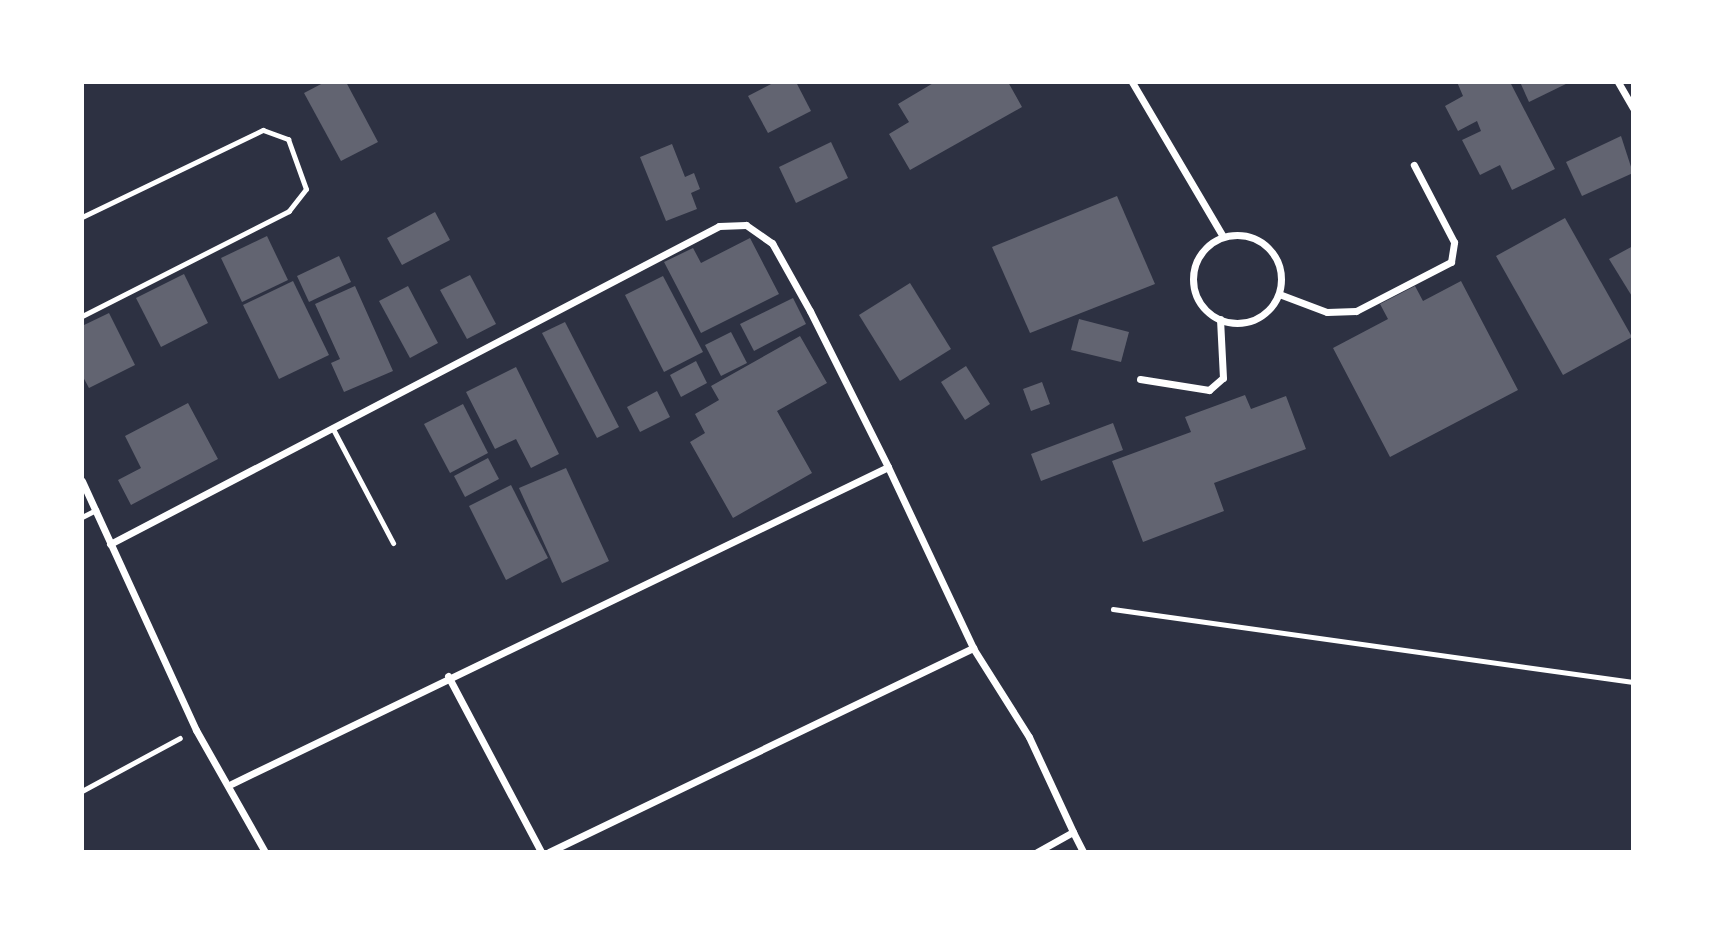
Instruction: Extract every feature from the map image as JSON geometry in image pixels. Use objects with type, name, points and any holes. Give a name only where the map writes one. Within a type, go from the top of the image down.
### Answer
[{"type":"street","points":[[1132,82],[1222,235]]},
{"type":"street","points":[[1618,82],[1633,108]]},
{"type":"street","points":[[1279,294],[1327,312],[1356,311],[1451,262],[1454,242],[1414,165]]},
{"type":"street","points":[[110,544],[719,226],[746,225],[772,243],[888,467],[973,648],[1029,737],[1083,852]]},
{"type":"street","points":[[1243,234],[1275,256],[1279,294],[1248,322],[1220,320],[1198,300],[1193,278],[1199,256],[1222,235],[1243,234]]},
{"type":"street","points":[[1140,379],[1209,390],[1223,378],[1220,320]]},
{"type":"street","points":[[231,783],[448,676],[888,467]]},
{"type":"street","points":[[82,481],[196,730],[231,783],[265,852]]},
{"type":"street","points":[[549,852],[973,648]]},
{"type":"street","points":[[448,676],[541,852]]},
{"type":"street","points":[[1037,852],[1073,832]]},
{"type":"lane","points":[[82,217],[263,130],[288,139],[306,189],[289,211],[82,316]]},
{"type":"lane","points":[[333,429],[393,542]]},
{"type":"lane","points":[[82,517],[96,510]]},
{"type":"path","points":[[1114,609],[1633,682]]},
{"type":"path","points":[[82,791],[196,730]]},
{"type":"building","points":[[325,82],[346,82],[378,142],[341,161],[304,93]]},
{"type":"building","points":[[775,82],[796,82],[811,111],[768,133],[748,96]]},
{"type":"building","points":[[935,82],[1008,82],[1022,107],[910,170],[889,134],[909,122],[898,104]]},
{"type":"building","points":[[1457,82],[1510,82],[1555,169],[1512,190],[1500,165],[1480,175],[1462,140],[1481,131],[1477,121],[1458,131],[1445,106],[1463,96]]},
{"type":"building","points":[[1520,82],[1570,82],[1529,102]]},
{"type":"building","points":[[1621,136],[1633,173],[1582,196],[1566,162]]},
{"type":"building","points":[[831,142],[848,178],[796,203],[779,167]]},
{"type":"building","points":[[672,144],[685,177],[694,173],[700,189],[691,193],[697,209],[666,221],[640,157]]},
{"type":"building","points":[[1117,196],[1155,284],[1030,333],[992,247]]},
{"type":"building","points":[[435,212],[450,240],[402,265],[387,238]]},
{"type":"building","points":[[1565,218],[1632,337],[1563,375],[1496,256]]},
{"type":"building","points":[[267,236],[288,280],[242,302],[221,258]]},
{"type":"building","points":[[750,238],[779,294],[701,333],[664,262],[693,248],[701,263]]},
{"type":"building","points":[[1633,246],[1633,298],[1609,259]]},
{"type":"building","points":[[339,256],[351,282],[309,302],[297,276]]},
{"type":"building","points":[[184,274],[208,323],[161,347],[136,298]]},
{"type":"building","points":[[470,275],[496,324],[467,339],[440,290]]},
{"type":"building","points":[[663,276],[703,352],[664,372],[625,295]]},
{"type":"building","points":[[293,281],[329,355],[279,379],[243,305]]},
{"type":"building","points":[[1461,281],[1518,390],[1390,457],[1333,348],[1388,319],[1380,304],[1415,286],[1423,301]]},
{"type":"building","points":[[910,283],[951,349],[900,381],[859,315]]},
{"type":"building","points":[[355,286],[393,371],[344,392],[331,363],[340,359],[315,304]]},
{"type":"building","points":[[408,286],[438,343],[410,358],[379,301]]},
{"type":"building","points":[[793,298],[806,324],[754,351],[740,324]]},
{"type":"building","points":[[109,313],[135,365],[89,388],[82,375],[82,326]]},
{"type":"building","points":[[1079,319],[1129,332],[1121,362],[1071,350]]},
{"type":"building","points":[[565,322],[619,427],[597,438],[542,333]]},
{"type":"building","points":[[731,332],[747,363],[721,376],[705,345]]},
{"type":"building","points":[[800,336],[827,383],[777,411],[812,473],[733,518],[690,442],[705,433],[695,414],[719,400],[711,386]]},
{"type":"building","points":[[696,361],[707,383],[681,397],[670,375]]},
{"type":"building","points":[[966,366],[990,404],[965,420],[941,382]]},
{"type":"building","points":[[516,367],[559,454],[531,468],[516,439],[495,449],[466,392]]},
{"type":"building","points":[[1042,382],[1050,404],[1031,411],[1023,389]]},
{"type":"building","points":[[657,391],[670,417],[640,432],[627,407]]},
{"type":"building","points":[[1245,395],[1251,409],[1286,396],[1306,449],[1214,483],[1224,511],[1143,542],[1112,461],[1191,432],[1185,417]]},
{"type":"building","points":[[188,403],[218,459],[131,505],[118,480],[141,468],[125,436]]},
{"type":"building","points":[[463,404],[488,453],[450,473],[424,424]]},
{"type":"building","points":[[1113,423],[1123,450],[1041,481],[1031,454]]},
{"type":"building","points":[[488,458],[499,479],[465,497],[454,476]]},
{"type":"building","points":[[566,468],[609,561],[562,583],[519,488]]},
{"type":"building","points":[[511,485],[548,558],[506,580],[469,506]]}]
